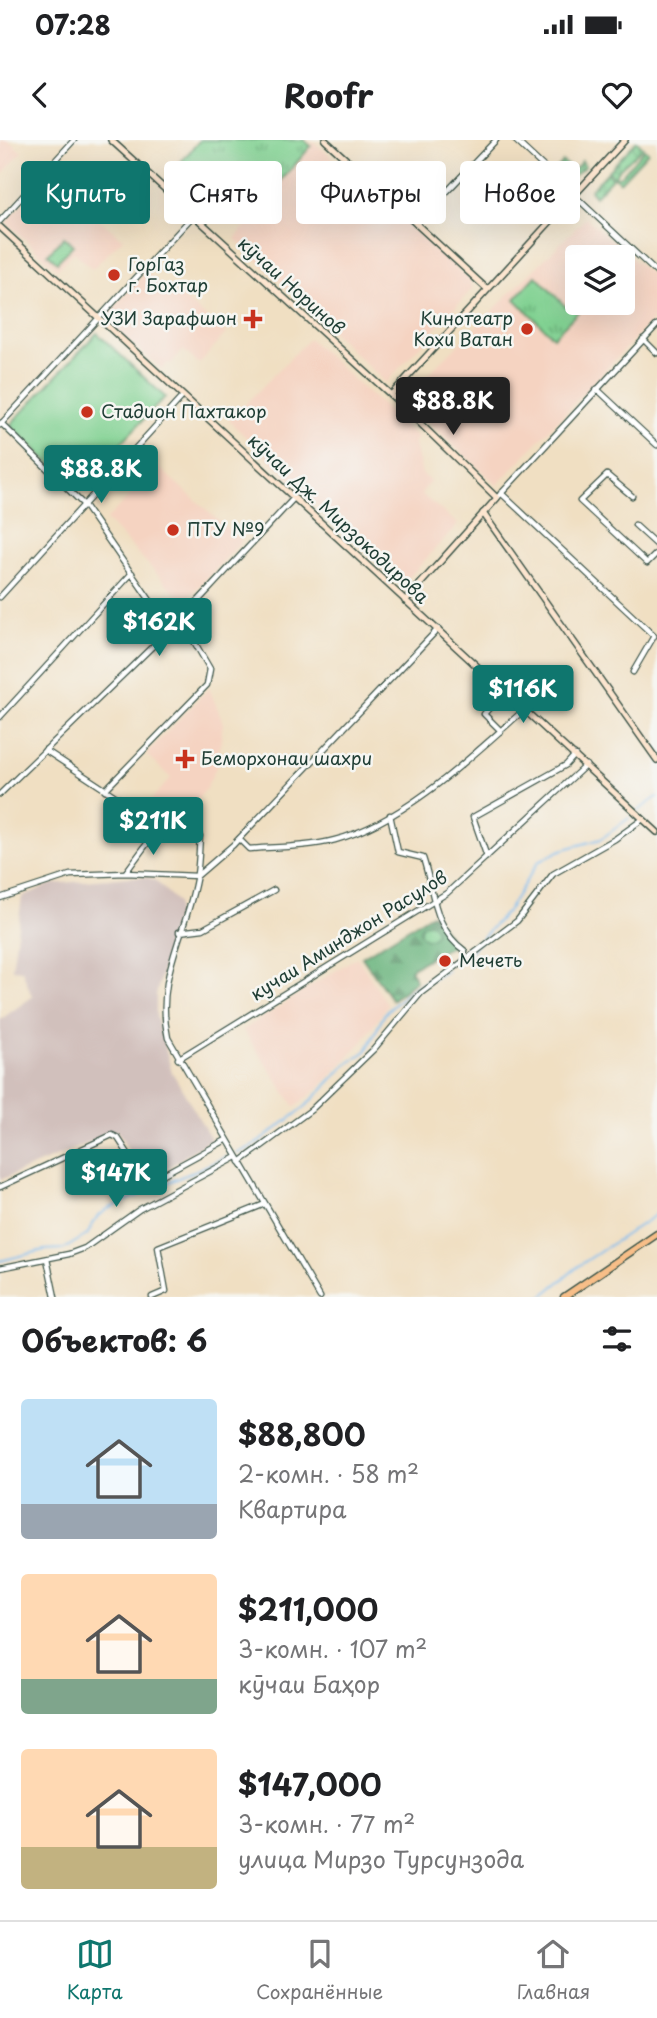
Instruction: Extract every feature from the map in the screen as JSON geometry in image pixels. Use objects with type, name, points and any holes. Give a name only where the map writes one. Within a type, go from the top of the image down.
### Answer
[{"type":"main road","points":[[564,1297],[657,1234]]},
{"type":"street","points":[[0,221],[74,140]]},
{"type":"street","name":"кӯчаи Норинов","points":[[111,140],[164,189]]},
{"type":"street","points":[[325,140],[348,161]]},
{"type":"street","points":[[446,192],[496,140]]},
{"type":"street","points":[[515,140],[537,161]]},
{"type":"street","points":[[580,189],[625,140]]},
{"type":"street","points":[[580,202],[657,274]]},
{"type":"street","points":[[172,627],[163,619],[84,505],[1,424],[186,224]]},
{"type":"street","name":"кӯчаи Норинов","points":[[202,224],[391,395],[497,498]]},
{"type":"street","points":[[416,224],[486,289]]},
{"type":"street","points":[[391,395],[548,224]]},
{"type":"street","name":"кӯчаи Дж. Мирзокодирова","points":[[0,227],[657,832]]},
{"type":"street","points":[[405,601],[501,492],[657,324]]},
{"type":"street","points":[[643,339],[657,353]]},
{"type":"street","points":[[597,389],[657,445]]},
{"type":"street","points":[[0,597],[183,396]]},
{"type":"street","points":[[632,496],[607,475],[580,501],[647,563],[657,553]]},
{"type":"street","points":[[501,492],[656,635],[633,672]]},
{"type":"street","points":[[0,794],[181,619],[294,498]]},
{"type":"street","points":[[483,513],[657,761]]},
{"type":"street","points":[[635,525],[657,545]]},
{"type":"street","points":[[0,718],[132,573]]},
{"type":"street","points":[[163,619],[164,635]]},
{"type":"street","points":[[105,790],[206,685],[210,669],[181,619]]},
{"type":"street","points":[[0,898],[70,876],[126,873],[197,876],[239,839],[438,629]]},
{"type":"street","points":[[500,696],[484,714],[501,731]]},
{"type":"street","points":[[239,839],[249,849],[336,839],[390,815],[451,775],[525,709]]},
{"type":"street","points":[[45,750],[176,836],[200,836],[197,876],[164,991],[164,1018],[178,1059],[320,1297]]},
{"type":"street","points":[[487,857],[473,817],[566,765],[575,755]]},
{"type":"street","name":"кучаи Аминджон Расулов","points":[[178,1059],[432,902],[487,857],[586,765]]},
{"type":"street","points":[[390,815],[398,852],[424,861],[432,902],[457,945],[466,951]]},
{"type":"street","points":[[0,1268],[85,1248],[140,1209],[238,1160],[311,1110],[374,1049],[421,993],[517,921],[553,874],[615,839],[643,819]]},
{"type":"street","points":[[126,873],[160,826]]},
{"type":"street","points":[[179,932],[202,929],[274,890]]},
{"type":"street","points":[[0,1187],[112,1135],[118,1138],[147,1183],[226,1140]]},
{"type":"street","points":[[152,1297],[166,1291],[158,1247],[265,1204]]},
{"type":"street","points":[[47,1259],[55,1297]]},
{"type":"shaded area","points":[[0,140],[8,140],[22,152],[0,177]]},
{"type":"shaded area","points":[[313,141],[336,161],[297,161]]},
{"type":"shaded area","points":[[296,162],[296,224],[407,224],[471,281],[472,289],[386,383],[235,239],[247,224],[282,224],[282,180]]},
{"type":"shaded area","points":[[21,206],[21,224],[105,224],[123,239],[92,269],[74,252],[57,269],[6,222]]},
{"type":"shaded area","points":[[586,218],[617,245],[565,245],[565,315],[635,315],[635,261],[657,280],[657,315],[497,485],[403,399]]},
{"type":"shaded area","points":[[146,271],[176,298],[179,295],[226,333],[199,364],[183,350],[171,364],[168,363],[162,369],[104,319]]},
{"type":"shaded area","points":[[309,339],[418,438],[414,442],[422,474],[430,481],[421,494],[458,524],[402,585],[229,421]]},
{"type":"shaded area","name":"ПТУ №9","points":[[158,467],[242,541],[184,602],[106,520]]},
{"type":"shaded area","name":"Беморхонаи шахри","points":[[209,688],[223,722],[218,763],[206,789],[173,828],[143,809],[171,778],[146,754]]},
{"type":"shaded area","points":[[147,877],[156,881],[177,902],[177,912],[156,995],[156,1016],[172,1072],[211,1139],[147,1181],[117,1131],[0,1180],[0,1020],[32,997],[22,970],[12,969],[22,897],[51,884]]},
{"type":"shaded area","points":[[357,957],[388,1005],[362,1042],[320,1087],[295,1107],[243,1030]]},
{"type":"green space","points":[[200,140],[304,140],[311,146],[282,180],[282,161],[182,161]]},
{"type":"green space","points":[[637,141],[643,147],[617,171],[615,177],[608,171]]},
{"type":"green space","points":[[644,149],[648,152],[620,182],[615,178],[621,176]]},
{"type":"green space","points":[[607,173],[612,178],[595,196],[590,190]]},
{"type":"green space","points":[[64,237],[73,245],[57,262],[48,254]]},
{"type":"green space","points":[[536,276],[565,306],[565,315],[575,315],[553,337],[515,299]]},
{"type":"green space","points":[[97,333],[165,397],[77,489],[10,425]]},
{"type":"green space","points":[[432,914],[454,944],[410,969],[416,981],[392,1000],[362,957]]},
{"type":"green space","points":[[425,923],[431,923],[436,931],[434,937],[425,939],[420,934],[420,928]]},
{"type":"waterway","points":[[638,811],[657,797]]},
{"type":"waterway","points":[[463,959],[508,910],[538,862],[561,850],[601,839],[629,818]]},
{"type":"waterway","points":[[238,1153],[253,1146],[304,1108],[347,1064],[366,1051],[385,1013],[411,990],[448,970]]},
{"type":"waterway","points":[[0,1261],[44,1250],[64,1249],[87,1235],[97,1217],[108,1209],[226,1157]]},
{"type":"waterway","points":[[541,1297],[580,1265],[657,1214]]},
{"type":"place","name":"ГорГаз г. Бохтар","points":[[114,275]]},
{"type":"place","name":"УЗИ Зарафшон","points":[[253,319]]},
{"type":"place","name":"Кинотеатр Кохи Ватан","points":[[527,329]]},
{"type":"place","name":"Стадион Пахтакор","points":[[87,412]]},
{"type":"place","name":"ПТУ №9","points":[[173,530]]},
{"type":"place","name":"Беморхонаи шахри","points":[[185,759]]},
{"type":"place","name":"Мечеть","points":[[445,961]]}]
